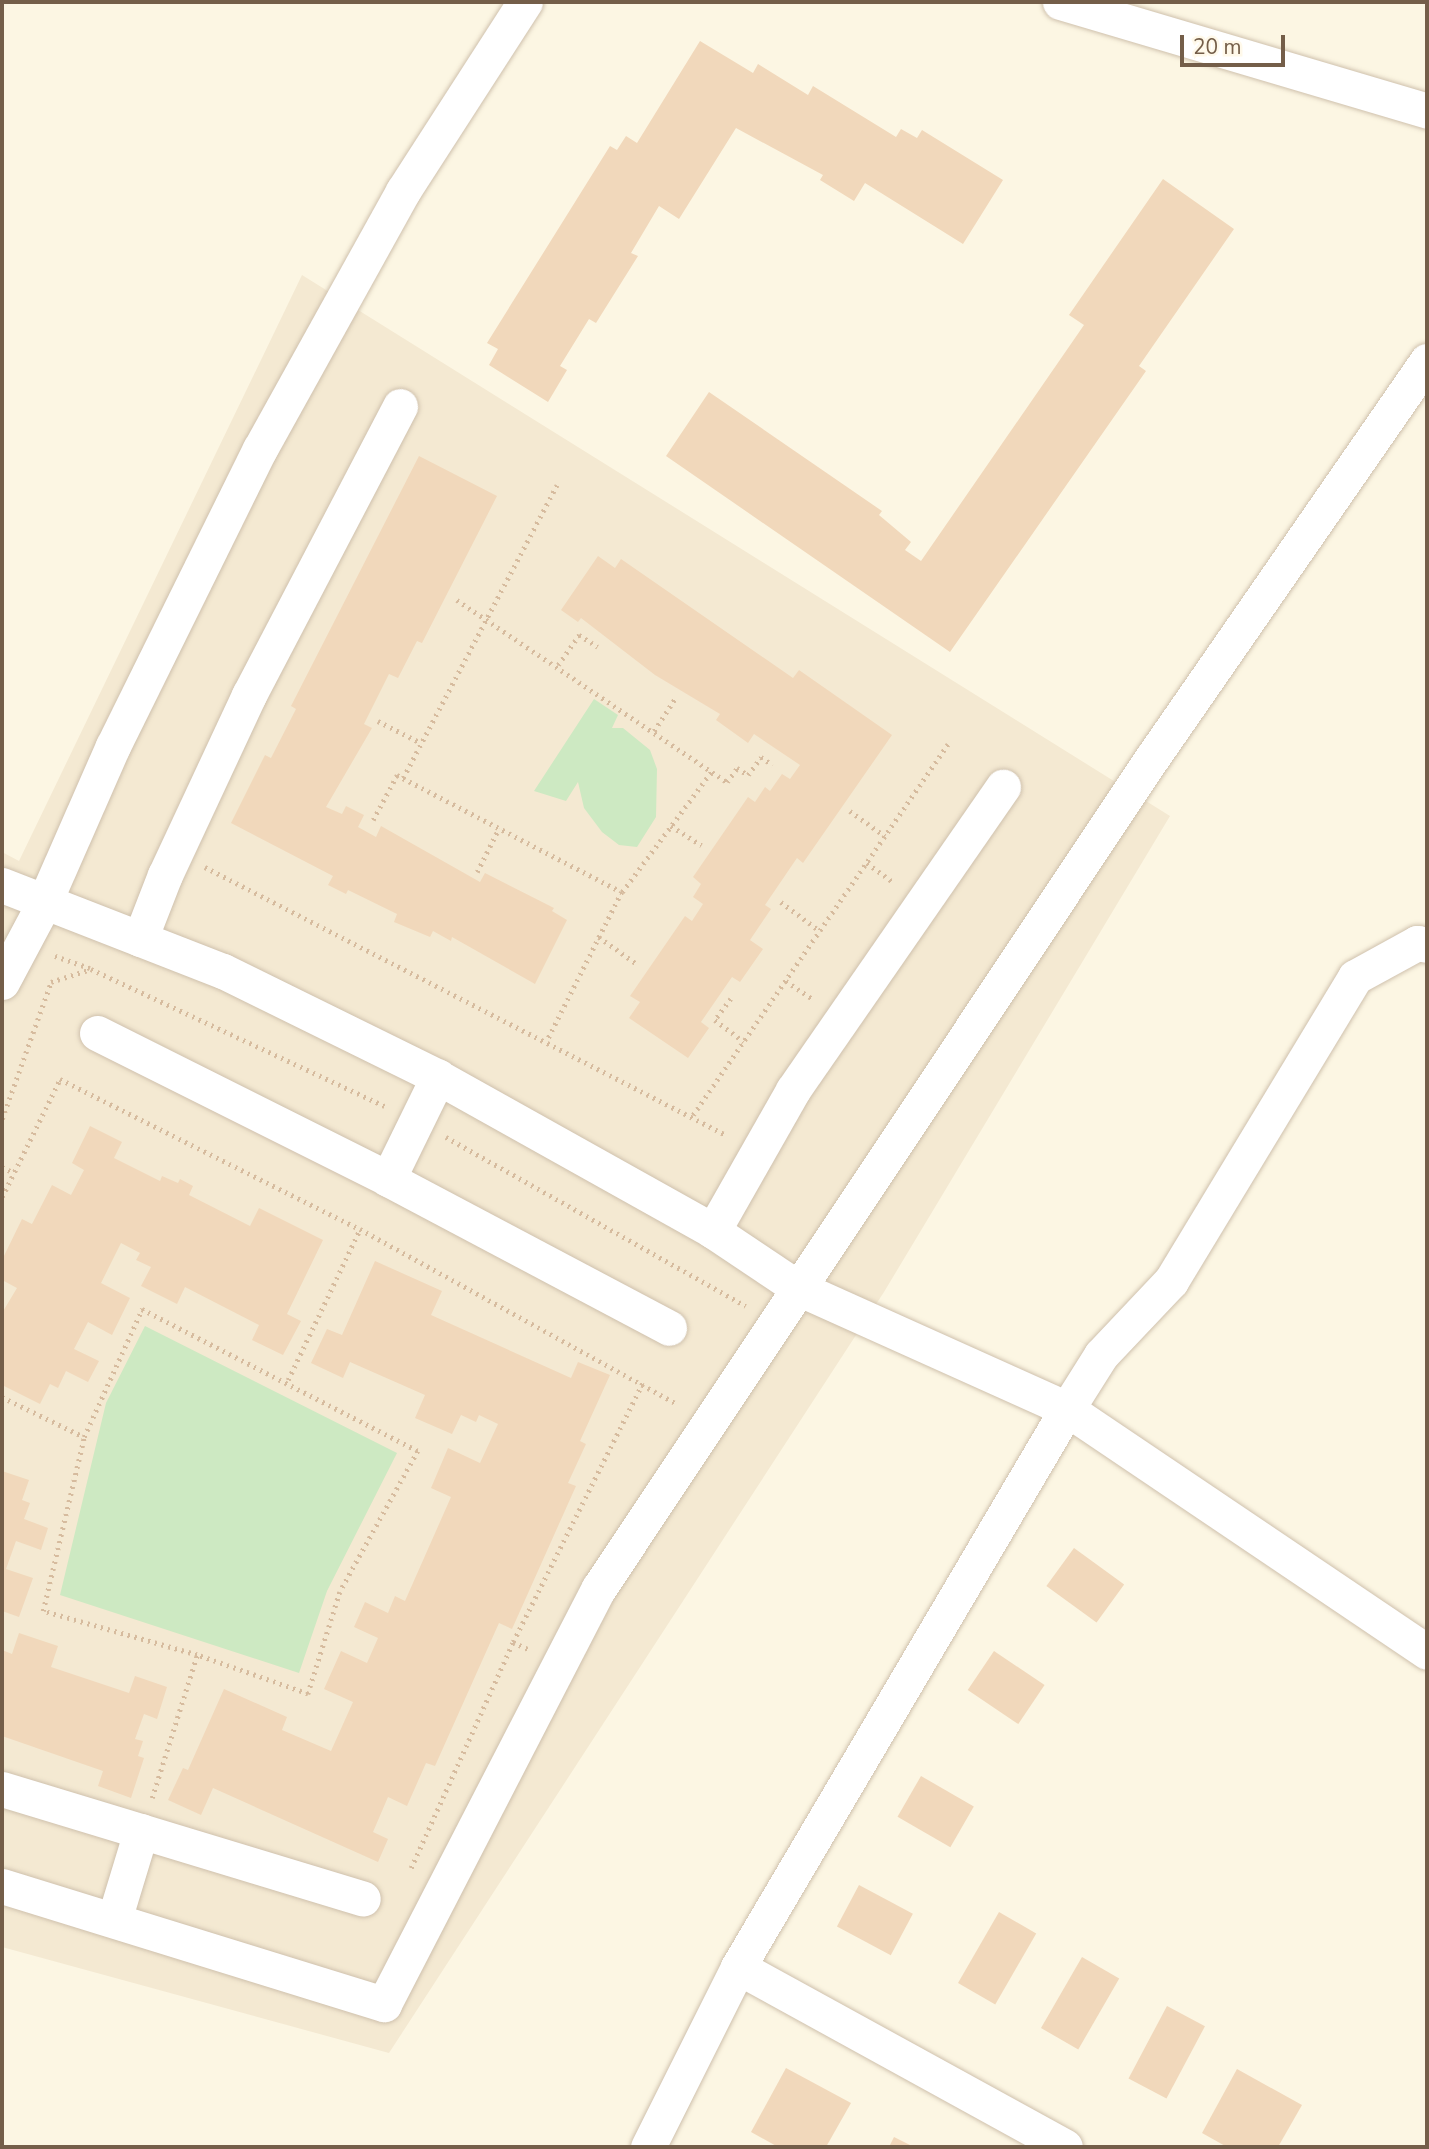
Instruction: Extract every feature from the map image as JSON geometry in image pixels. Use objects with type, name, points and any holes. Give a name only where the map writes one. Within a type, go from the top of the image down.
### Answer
[{"type":"street","points":[[2,982],[44,903],[113,746],[260,449],[403,191],[525,2]]},
{"type":"street","points":[[1060,2],[1427,111]]},
{"type":"street","points":[[2,1886],[384,2004],[600,1588],[1152,758],[1427,361]]},
{"type":"street","points":[[140,939],[176,852],[249,695],[400,406]]},
{"type":"street","points":[[713,1231],[793,1090],[1003,786]]},
{"type":"street","points":[[2,885],[223,971],[438,1077],[713,1231],[798,1288],[1067,1409],[1427,1652]]},
{"type":"street","points":[[648,2147],[738,1967],[1101,1355],[1171,1281],[1355,977],[1424,938]]},
{"type":"street","points":[[97,1033],[388,1179],[669,1328]]},
{"type":"street","points":[[388,1179],[438,1077]]},
{"type":"street","points":[[2,1788],[363,1899]]},
{"type":"street","points":[[114,1920],[141,1831]]},
{"type":"street","points":[[738,1967],[1065,2147]]},
{"type":"path","points":[[403,778],[557,485]]},
{"type":"path","points":[[457,600],[488,616],[727,782],[737,768],[748,775],[761,757],[773,765]]},
{"type":"path","points":[[558,665],[579,635],[598,647]]},
{"type":"path","points":[[653,731],[676,697]]},
{"type":"path","points":[[378,721],[421,743]]},
{"type":"path","points":[[693,1115],[948,744]]},
{"type":"path","points":[[547,1041],[622,892],[712,771]]},
{"type":"path","points":[[373,820],[397,775],[622,892]]},
{"type":"path","points":[[850,811],[885,836]]},
{"type":"path","points":[[671,826],[702,845]]},
{"type":"path","points":[[477,872],[499,828]]},
{"type":"path","points":[[176,852],[693,1115],[758,1154]]},
{"type":"path","points":[[780,902],[820,931]]},
{"type":"path","points":[[599,937],[637,964]]},
{"type":"path","points":[[731,999],[715,1020],[744,1042]]},
{"type":"path","points":[[2,1197],[60,1079],[360,1229],[643,1382],[677,1404]]},
{"type":"path","points":[[2,1167],[15,1173]]},
{"type":"path","points":[[288,1380],[360,1229]]},
{"type":"path","points":[[142,1309],[288,1380],[418,1451],[340,1592],[309,1694],[197,1655],[43,1611],[84,1437],[142,1309]]},
{"type":"path","points":[[513,1642],[643,1382]]},
{"type":"path","points":[[2,1397],[84,1437]]},
{"type":"path","points":[[141,1831],[197,1655]]},
{"type":"shaded area","points":[[302,275],[1170,816],[884,1292],[389,2053],[2,1947],[2,852],[19,861]]},
{"type":"green space","points":[[594,699],[618,715],[612,728],[623,728],[650,750],[657,769],[656,817],[637,847],[619,845],[602,832],[584,808],[578,782],[566,801],[534,791]]},
{"type":"green space","points":[[145,1326],[397,1453],[327,1591],[299,1673],[60,1595],[106,1403]]},
{"type":"building","points":[[700,41],[753,73],[758,64],[808,95],[813,86],[896,137],[901,129],[917,138],[922,130],[1003,180],[963,244],[865,183],[854,201],[820,180],[823,175],[736,128],[679,219],[659,206],[631,253],[638,256],[596,323],[589,319],[560,366],[567,370],[548,402],[489,365],[498,349],[487,343],[610,146],[617,150],[626,136],[637,143]]},
{"type":"building","points":[[1163,179],[1234,229],[1139,366],[1146,371],[950,652],[666,456],[709,392],[882,511],[879,515],[911,542],[905,550],[921,561],[1084,325],[1069,315]]},
{"type":"building","points":[[419,456],[497,496],[422,643],[417,641],[398,678],[389,674],[364,724],[372,728],[326,807],[342,814],[346,806],[364,815],[358,827],[376,837],[381,826],[480,882],[485,873],[554,908],[552,911],[567,920],[535,984],[452,937],[451,941],[433,931],[430,937],[394,922],[397,914],[348,890],[346,894],[328,885],[333,876],[231,823],[265,755],[271,758],[296,709],[291,706]]},
{"type":"building","points":[[598,556],[615,568],[621,559],[793,678],[799,670],[892,735],[803,863],[797,858],[765,905],[771,909],[750,940],[763,949],[740,982],[732,977],[701,1022],[709,1028],[688,1058],[629,1018],[640,1002],[630,996],[685,916],[692,921],[703,904],[693,897],[701,884],[693,877],[748,797],[755,802],[765,787],[770,791],[782,774],[790,779],[800,765],[754,734],[748,743],[716,720],[720,714],[655,675],[581,618],[578,622],[561,610]]},
{"type":"building","points":[[90,1126],[122,1142],[114,1158],[160,1181],[162,1176],[178,1183],[180,1179],[193,1186],[189,1195],[250,1226],[259,1208],[323,1240],[287,1314],[301,1321],[283,1355],[252,1340],[259,1325],[185,1287],[177,1304],[141,1286],[151,1267],[136,1260],[140,1253],[121,1243],[101,1283],[130,1298],[112,1335],[88,1322],[74,1349],[99,1361],[88,1382],[66,1371],[58,1388],[50,1384],[40,1404],[2,1385],[2,1313],[17,1288],[2,1280],[2,1260],[22,1219],[32,1224],[52,1185],[71,1195],[84,1170],[72,1163]]},
{"type":"building","points":[[375,1261],[442,1291],[431,1315],[571,1378],[578,1362],[610,1375],[580,1441],[586,1444],[568,1483],[576,1486],[512,1629],[499,1623],[435,1766],[426,1763],[407,1806],[388,1797],[373,1832],[388,1839],[378,1862],[213,1788],[201,1815],[168,1800],[183,1768],[188,1770],[224,1689],[287,1717],[282,1730],[331,1751],[353,1702],[324,1689],[341,1651],[367,1663],[378,1638],[354,1627],[365,1602],[388,1613],[395,1596],[405,1601],[451,1497],[431,1488],[448,1448],[480,1463],[498,1424],[479,1415],[476,1422],[461,1415],[452,1434],[415,1418],[425,1395],[350,1362],[343,1378],[311,1363],[327,1329],[342,1335]]},
{"type":"building","points":[[2,1471],[29,1480],[22,1500],[30,1503],[24,1519],[48,1528],[41,1550],[16,1541],[6,1569],[33,1578],[19,1617],[2,1611]]},
{"type":"building","points":[[1074,1548],[1124,1584],[1097,1622],[1046,1586]]},
{"type":"building","points":[[19,1633],[58,1646],[51,1667],[129,1693],[135,1676],[167,1687],[157,1719],[144,1714],[135,1739],[143,1741],[138,1756],[144,1758],[131,1798],[98,1786],[103,1771],[2,1736],[2,1650],[12,1654]]},
{"type":"building","points":[[994,1651],[1045,1685],[1018,1724],[968,1690]]},
{"type":"building","points":[[921,1776],[974,1806],[950,1847],[898,1817]]},
{"type":"building","points":[[859,1885],[913,1914],[891,1955],[837,1926]]},
{"type":"building","points":[[999,1912],[1036,1934],[995,2005],[958,1983]]},
{"type":"building","points":[[1082,1957],[1119,1978],[1078,2050],[1041,2028]]},
{"type":"building","points":[[1167,2006],[1205,2026],[1166,2099],[1129,2078]]},
{"type":"building","points":[[786,2068],[851,2103],[826,2147],[778,2147],[751,2132]]},
{"type":"building","points":[[1237,2069],[1302,2105],[1278,2147],[1227,2147],[1202,2133]]},
{"type":"building","points":[[894,2137],[914,2147],[889,2147]]}]
